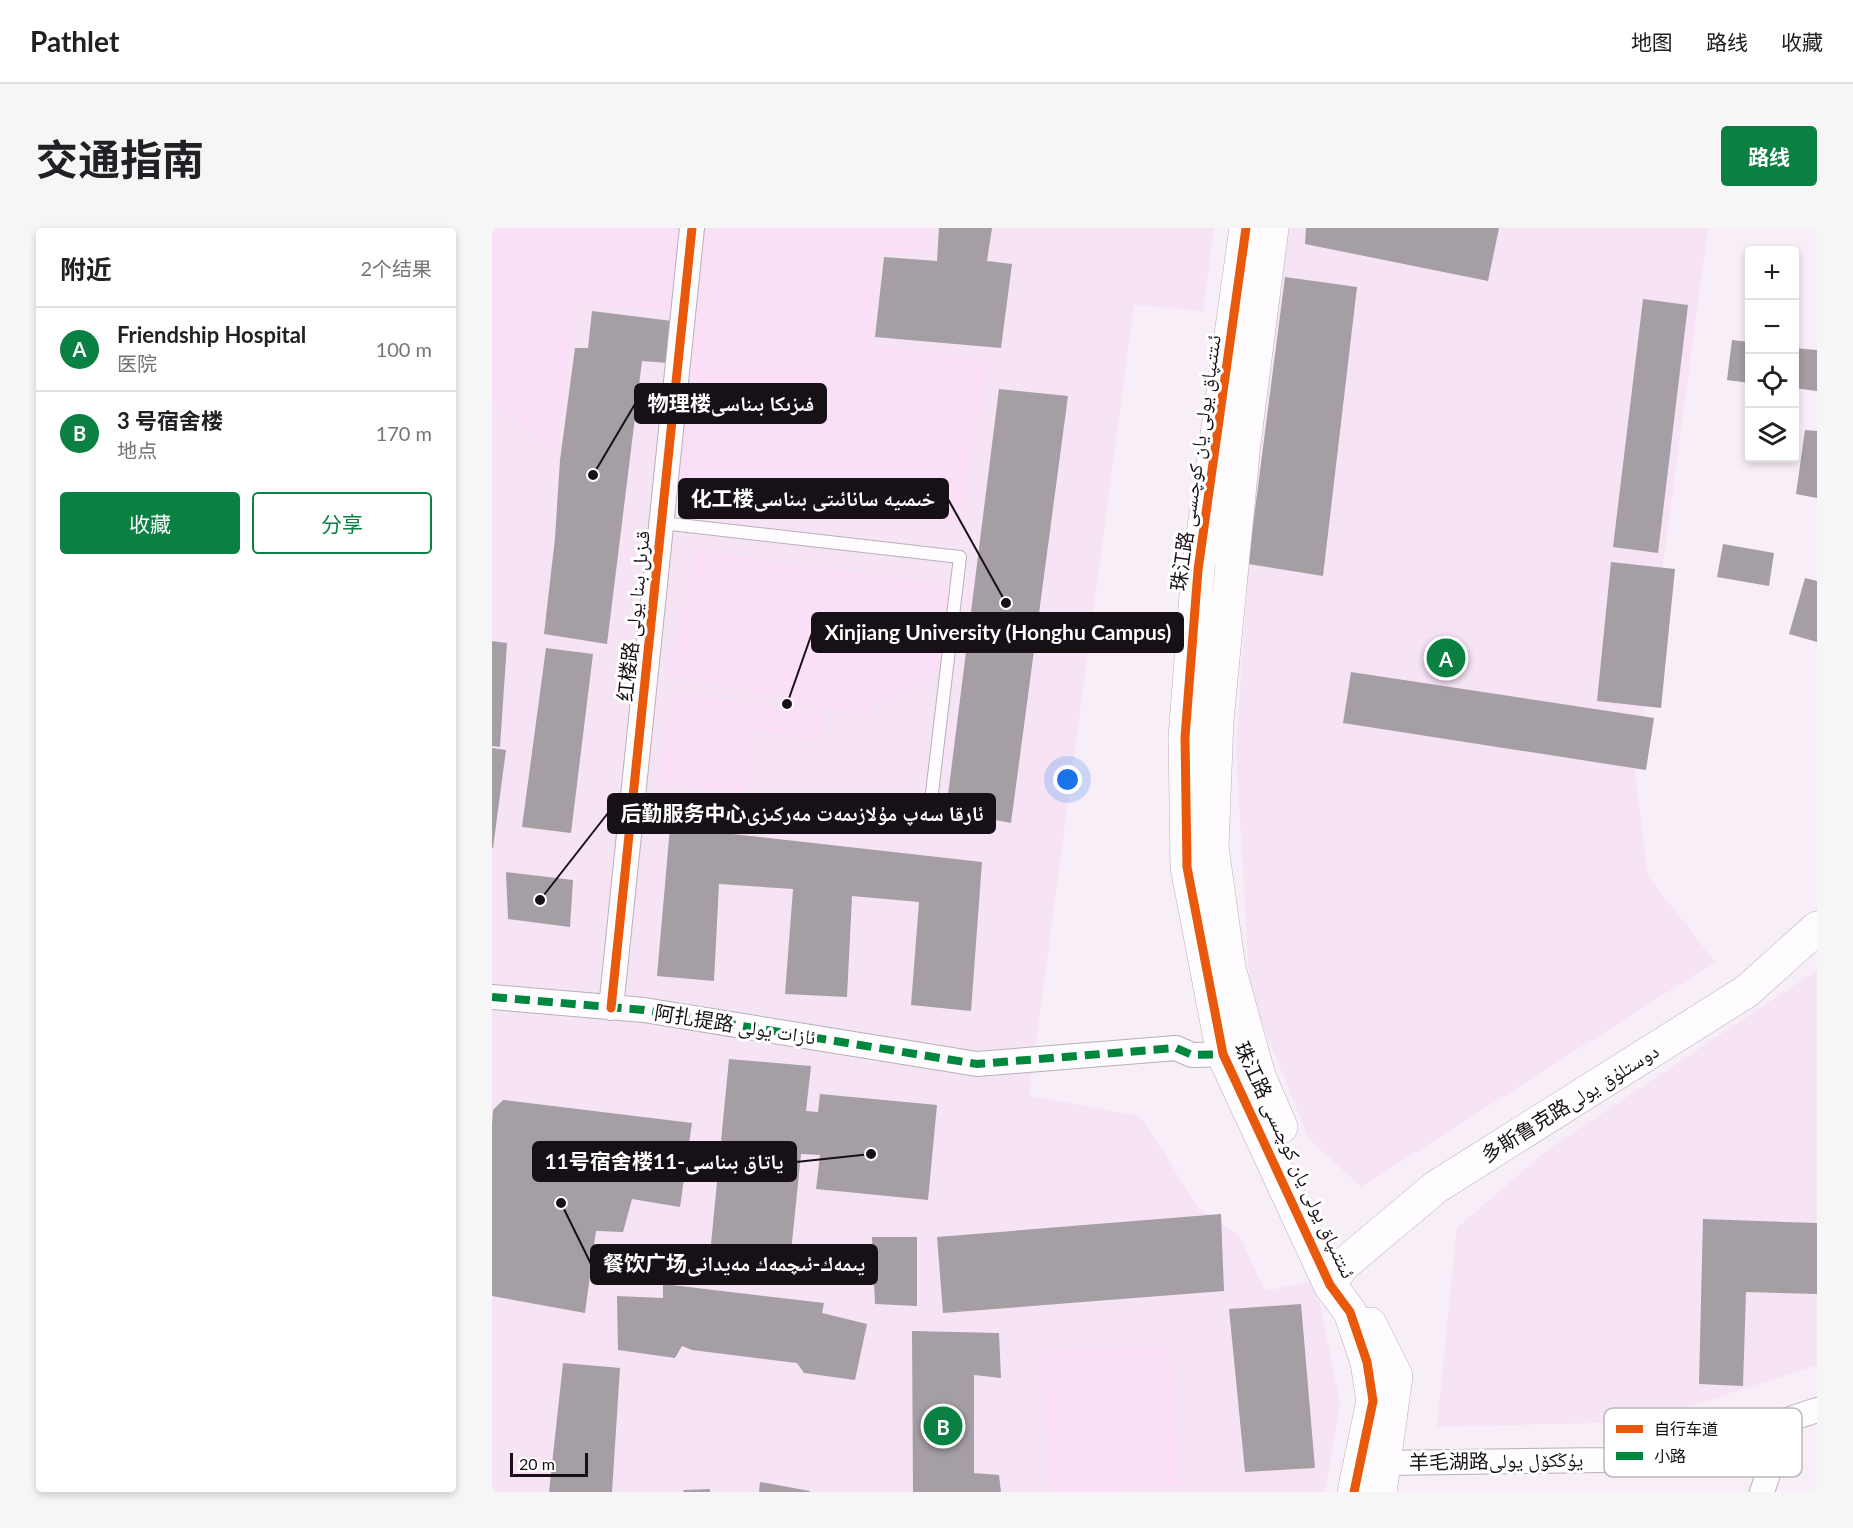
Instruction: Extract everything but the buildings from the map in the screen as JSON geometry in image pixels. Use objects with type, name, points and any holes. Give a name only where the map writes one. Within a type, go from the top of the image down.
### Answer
[{"type":"street","name":"红楼路 قىزىل بىنا يولى","points":[[611,1008],[692,228]]},
{"type":"street","name":"珠江路 ئىتتىپاق يولى يان كوچىسى","points":[[1246,228],[1198,570],[1185,738],[1187,867],[1226,1054],[1336,1275],[1396,1376],[1382,1478]]},
{"type":"street","name":"珠江路 ئىتتىپاق يولى يان كوچىسى","points":[[1272,228],[1244,443],[1217,720],[1212,846],[1229,968],[1259,1076],[1367,1362],[1373,1401],[1354,1492]]},
{"type":"street","name":"多斯鲁克路دوستلۇق يولى","points":[[1336,1275],[1436,1187],[1747,992],[1817,928]]},
{"type":"street","name":"阿扎提路 ئازات يولى","points":[[492,997],[644,1010],[977,1064],[1176,1048],[1192,1055],[1226,1054]]},
{"type":"street","name":"羊毛湖路يۇڭكۆل يولى","points":[[1802,1415],[1817,1410]]},
{"type":"street","name":"羊毛湖路يۇڭكۆل يولى","points":[[1382,1478],[1604,1460]]},
{"type":"street","points":[[1762,1492],[1767,1477]]},
{"type":"lane","points":[[662,523],[960,557],[929,818],[800,802]]},
{"type":"shaded area","points":[[492,228],[1214,228],[1203,311],[1134,305],[1029,1096],[1140,1116],[1199,1208],[1239,1235],[1265,1291],[1312,1281],[1320,1303],[1340,1403],[1325,1492],[492,1492]]},
{"type":"shaded area","points":[[492,228],[680,228],[672,310],[578,304],[556,451],[492,401]]},
{"type":"shaded area","points":[[703,228],[931,228],[927,251],[880,254],[872,344],[989,359],[959,524],[673,489]]},
{"type":"shaded area","points":[[1271,228],[1708,228],[1635,773],[1648,876],[1715,962],[1361,1187],[1309,1139],[1250,994],[1236,751]]},
{"type":"shaded area","points":[[696,551],[949,586],[944,669],[860,714],[669,674]]},
{"type":"shaded area","points":[[673,693],[822,714],[819,740],[755,730],[747,793],[658,783]]},
{"type":"shaded area","points":[[1817,970],[1817,1365],[1684,1408],[1604,1408],[1604,1423],[1437,1427],[1457,1228],[1547,1150]]},
{"type":"shaded area","points":[[1169,1346],[1181,1485],[1108,1492],[1052,1492],[1039,1351]]},
{"type":"marked path","points":[[492,997],[644,1010],[977,1064],[1176,1048],[1192,1055],[1226,1054]]},
{"type":"cycle path","points":[[611,1008],[692,228]]},
{"type":"cycle path","points":[[1246,228],[1198,570],[1185,737],[1187,867],[1223,1054],[1330,1285],[1350,1312],[1367,1362],[1373,1401],[1354,1492]]},
{"type":"place","name":"物理楼فىزىكا بىناسى","points":[[593,475]]},
{"type":"place","name":"化工楼خىمىيە سانائىتى بىناسى","points":[[1006,603]]},
{"type":"place","name":"Friendship Hospital","points":[[1446,658]]},
{"type":"place","name":"Xinjiang University (Honghu Campus)","points":[[787,704]]},
{"type":"place","name":"后勤服务中心ئارقا سەپ مۇلازىمەت مەركىزى","points":[[540,900]]},
{"type":"place","name":"11号宿舍楼11-ياتاق بىناسى","points":[[871,1154]]},
{"type":"place","name":"餐饮广场يىمەك-ئىچمەك مەيدانى","points":[[561,1203]]},
{"type":"place","name":"3 号宿舍楼","points":[[943,1426]]}]
